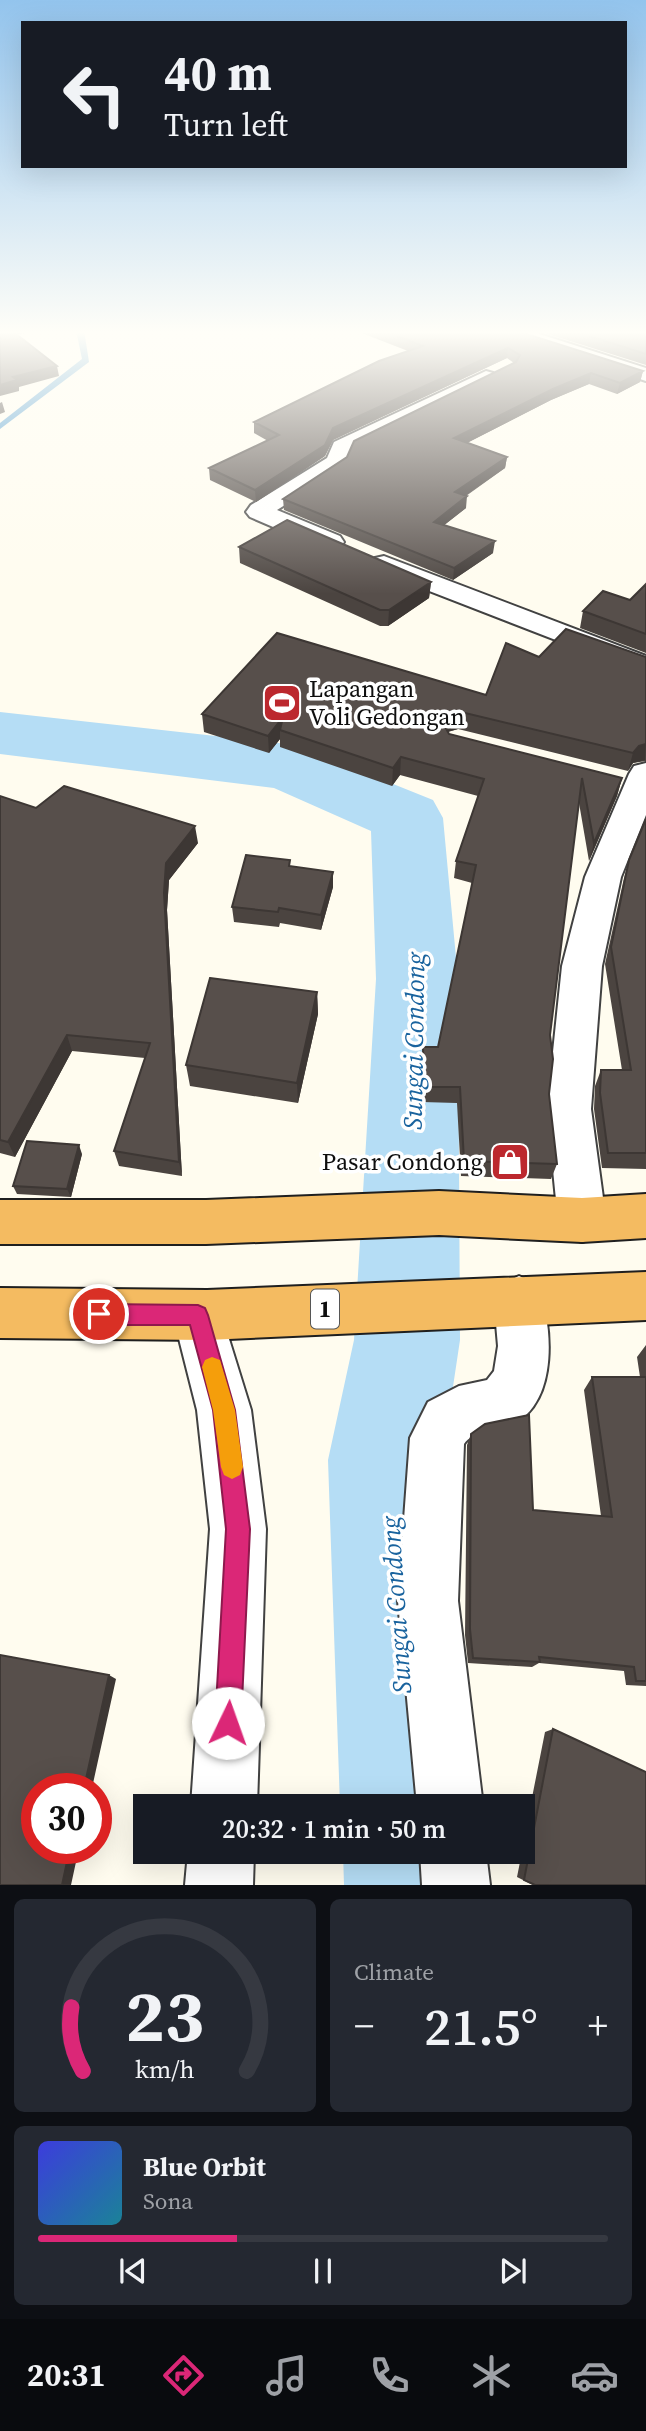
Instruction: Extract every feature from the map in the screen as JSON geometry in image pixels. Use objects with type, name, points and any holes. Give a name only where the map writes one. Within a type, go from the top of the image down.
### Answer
[{"type":"highway","points":[[0,1222],[206,1222],[439,1213],[582,1220],[646,1216]]},
{"type":"highway","name":"1","points":[[0,1313],[202,1315],[646,1296]]},
{"type":"street","points":[[402,418],[342,447],[337,462],[259,512],[459,596],[646,666]]},
{"type":"street","points":[[582,1220],[569,1108],[582,966],[603,877],[633,781]]},
{"type":"street","points":[[449,1794],[428,1601],[437,1438],[444,1422],[455,1413],[502,1404],[512,1394],[524,1358],[519,1301]]},
{"type":"street","points":[[202,1315],[224,1410],[238,1529],[224,1794]]},
{"type":"street","points":[[219,1885],[220,1864]]},
{"type":"street","points":[[454,1864],[456,1885]]},
{"type":"building","points":[[262,418],[355,418],[333,428],[325,445],[255,490],[209,468],[279,435],[254,422]]},
{"type":"building","points":[[401,418],[494,418],[454,438],[507,457],[455,492],[467,496],[434,522],[495,541],[454,568],[283,499],[347,457],[354,441]]},
{"type":"building","points":[[287,520],[431,582],[389,610],[380,610],[239,547]]},
{"type":"building","points":[[646,584],[646,634],[583,611],[603,591],[630,600]]},
{"type":"building","points":[[566,629],[646,657],[646,744],[639,746],[633,753],[461,712],[449,715],[443,723],[449,734],[622,778],[594,843],[582,778],[550,1035],[553,1059],[549,1094],[557,1164],[464,1161],[460,1087],[424,1087],[423,1047],[438,1047],[476,865],[456,861],[484,779],[401,757],[393,768],[280,730],[283,717],[268,736],[202,714],[277,633],[486,695],[506,643],[539,657]]},
{"type":"building","points":[[64,786],[195,826],[166,863],[164,893],[179,1162],[114,1151],[150,1043],[67,1035],[8,1142],[0,1140],[0,796],[36,808]]},
{"type":"building","points":[[646,819],[646,1153],[608,1153],[600,1093],[601,1070],[631,1070],[611,947],[629,860]]},
{"type":"building","points":[[246,855],[290,860],[289,866],[333,872],[321,915],[279,908],[278,912],[232,907]]},
{"type":"building","points":[[210,978],[317,992],[297,1083],[186,1065]]},
{"type":"building","points":[[27,1141],[79,1145],[67,1189],[13,1186]]},
{"type":"building","points":[[592,1377],[646,1377],[646,1681],[636,1681],[634,1667],[539,1657],[540,1662],[473,1658],[470,1629],[471,1434],[485,1424],[529,1415],[533,1510],[612,1517]]},
{"type":"building","points":[[0,1655],[109,1675],[87,1773],[21,1773],[21,1864],[67,1864],[62,1885],[0,1885]]},
{"type":"building","points":[[553,1729],[646,1772],[646,1885],[535,1885],[524,1880],[527,1864],[535,1864],[535,1823]]},
{"type":"waterway","points":[[0,427],[12,418]]},
{"type":"waterway","name":"Sungai Condong","points":[[0,733],[287,767],[407,818],[417,979],[407,1340],[385,1460],[408,1794]]},
{"type":"waterway","name":"Sungai Condong","points":[[414,1864],[415,1885]]},
{"type":"slow traffic","points":[[212,1367],[224,1410],[232,1467]]},
{"type":"place","name":"Lapangan Voli Gedongan","points":[[282,703]]},
{"type":"place","name":"Pasar Condong","points":[[510,1162]]},
{"type":"route","points":[[99,1314],[198,1315],[224,1410],[238,1529],[228,1723]]}]
